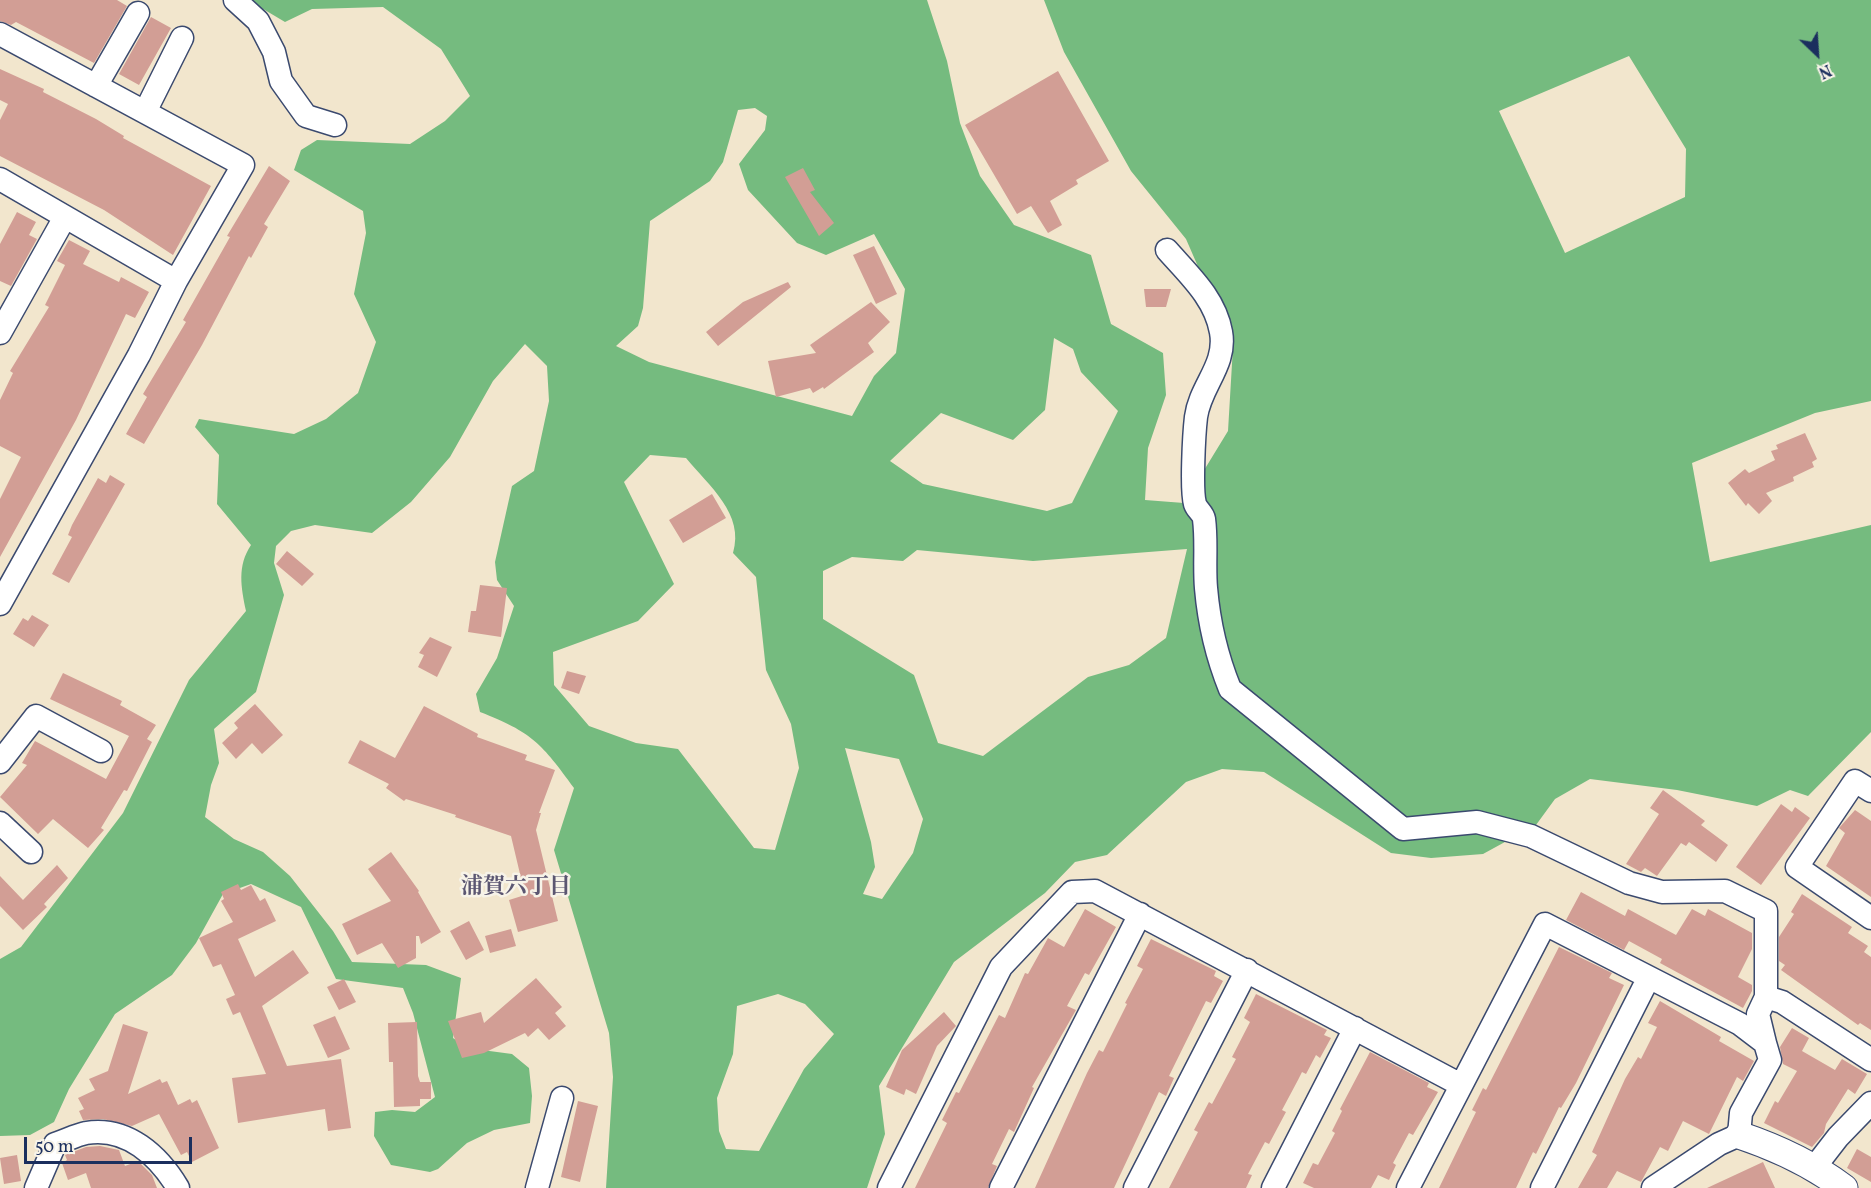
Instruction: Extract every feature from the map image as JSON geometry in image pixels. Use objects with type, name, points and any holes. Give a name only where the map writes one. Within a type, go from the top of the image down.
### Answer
[{"type":"street","points":[[235,0],[258,21],[274,52],[281,81],[306,116],[334,125]]},
{"type":"street","points":[[96,86],[138,13]]},
{"type":"street","points":[[0,34],[243,165],[176,281],[139,355],[0,604]]},
{"type":"street","points":[[145,112],[182,38]]},
{"type":"street","points":[[0,179],[176,281]]},
{"type":"street","points":[[0,333],[65,217]]},
{"type":"street","points":[[1167,250],[1205,293],[1215,310],[1221,332],[1223,346],[1219,366],[1205,387],[1197,411],[1195,468],[1196,504],[1204,516],[1207,596],[1217,658],[1230,689],[1403,829],[1477,822],[1531,836],[1629,883],[1662,892],[1725,891],[1766,911],[1766,997],[1758,1014],[1770,1060],[1741,1113],[1739,1136]]},
{"type":"street","points":[[0,762],[36,716],[101,751]]},
{"type":"street","points":[[1871,791],[1855,781],[1797,867],[1871,918]]},
{"type":"street","points":[[0,823],[31,852]]},
{"type":"street","points":[[889,1188],[1001,967],[1072,892],[1095,891],[1461,1085]]},
{"type":"street","points":[[1001,1188],[1140,914]]},
{"type":"street","points":[[1408,1188],[1545,924],[1648,979],[1740,1024],[1765,1043]]},
{"type":"street","points":[[1135,1188],[1247,970]]},
{"type":"street","points":[[1542,1188],[1648,979]]},
{"type":"street","points":[[1766,997],[1782,1002],[1871,1060]]},
{"type":"street","points":[[1273,1188],[1355,1028]]},
{"type":"street","points":[[537,1188],[562,1098]]},
{"type":"street","points":[[1814,1168],[1838,1137],[1871,1103]]},
{"type":"street","points":[[36,1188],[55,1144],[85,1133],[100,1132],[124,1137],[145,1148],[161,1163],[178,1188]]},
{"type":"street","points":[[1653,1188],[1719,1144],[1739,1136],[1783,1150],[1844,1188]]},
{"type":"green space","points":[[248,0],[927,0],[947,61],[960,123],[980,176],[1014,225],[1091,255],[1111,324],[1163,353],[1166,395],[1148,448],[1145,500],[1184,503],[1228,431],[1233,347],[1186,239],[1131,171],[1064,52],[1044,0],[1871,0],[1871,401],[1815,413],[1692,463],[1710,562],[1871,525],[1871,732],[1808,796],[1790,790],[1757,806],[1677,790],[1590,779],[1555,799],[1536,825],[1483,854],[1431,858],[1391,853],[1264,772],[1222,769],[1186,782],[1107,855],[1075,862],[1045,893],[954,962],[879,1086],[885,1134],[867,1188],[606,1188],[613,1077],[609,1033],[554,850],[574,788],[553,760],[534,741],[512,726],[480,712],[476,694],[497,658],[514,606],[497,580],[495,562],[512,486],[534,471],[549,401],[547,366],[525,344],[493,381],[450,457],[411,502],[372,533],[315,525],[291,531],[276,546],[274,563],[284,595],[256,692],[214,729],[219,763],[211,785],[205,817],[234,839],[263,852],[290,876],[333,931],[352,962],[426,965],[461,978],[453,1038],[467,1048],[512,1054],[529,1068],[532,1096],[530,1123],[494,1130],[467,1143],[438,1169],[430,1172],[391,1165],[374,1136],[375,1112],[392,1110],[415,1112],[435,1097],[413,1013],[403,988],[336,979],[301,907],[251,884],[223,894],[196,943],[172,975],[115,1014],[69,1089],[54,1122],[30,1135],[0,1136],[0,959],[21,947],[123,813],[189,680],[246,611],[242,569],[251,545],[217,504],[219,455],[195,427],[199,419],[294,434],[326,419],[358,393],[376,342],[354,294],[366,233],[363,211],[294,170],[301,150],[317,140],[410,144],[445,121],[470,96],[441,49],[383,7],[312,9],[285,22]],"holes":[[[1629,56],[1686,149],[1685,197],[1565,253],[1499,111]],[[755,108],[767,116],[765,130],[739,164],[748,190],[797,243],[826,255],[874,234],[905,289],[896,353],[874,376],[852,416],[649,362],[616,346],[638,326],[643,308],[650,221],[710,181],[723,162],[738,110]],[[1054,338],[1073,349],[1081,372],[1118,411],[1072,503],[1047,511],[923,484],[890,461],[941,413],[1013,440],[1045,410]],[[650,455],[686,458],[705,479],[723,501],[734,526],[733,553],[756,577],[766,670],[791,724],[799,768],[775,850],[754,848],[678,749],[636,743],[589,726],[554,685],[553,652],[638,621],[674,584],[624,482]],[[1187,549],[1166,638],[1129,665],[1088,677],[983,756],[938,743],[914,675],[823,619],[823,571],[852,557],[903,561],[917,550],[1033,561]],[[845,748],[899,759],[923,819],[913,853],[882,899],[863,894],[875,867],[871,842]],[[778,994],[805,1004],[834,1034],[804,1069],[759,1151],[726,1149],[719,1131],[717,1098],[733,1054],[737,1006]]]},
{"type":"building","points":[[0,0],[117,0],[127,6],[94,63],[16,22],[11,25],[0,21]]},
{"type":"building","points":[[151,17],[171,28],[139,85],[119,74]]},
{"type":"building","points":[[0,69],[44,89],[43,92],[96,119],[124,136],[123,138],[211,186],[173,255],[104,210],[0,156],[0,120],[8,104],[0,100]]},
{"type":"building","points":[[1058,71],[1109,161],[1076,180],[1078,184],[1050,201],[1062,225],[1048,233],[1031,206],[1017,214],[965,125]]},
{"type":"building","points":[[269,166],[290,181],[264,224],[268,227],[251,258],[249,256],[202,345],[144,444],[126,434],[147,397],[143,394],[186,322],[183,320],[230,237],[227,236]]},
{"type":"building","points":[[803,168],[815,190],[810,192],[834,223],[819,236],[785,177]]},
{"type":"building","points":[[17,212],[36,222],[29,235],[37,239],[11,286],[0,281],[0,244]]},
{"type":"building","points":[[69,240],[90,251],[83,264],[119,282],[121,277],[149,292],[135,318],[126,314],[76,420],[0,557],[0,499],[21,457],[0,446],[0,400],[13,373],[10,371],[49,307],[45,305],[65,265],[57,261]]},
{"type":"building","points":[[874,246],[897,294],[876,304],[853,255]]},
{"type":"building","points":[[788,282],[791,287],[718,346],[706,332],[743,302]]},
{"type":"building","points":[[1144,289],[1171,289],[1166,307],[1146,307]]},
{"type":"building","points":[[871,302],[890,322],[868,343],[874,352],[824,389],[823,387],[813,393],[810,388],[776,397],[768,361],[816,353],[810,345]]},
{"type":"building","points":[[1805,433],[1817,459],[1812,462],[1814,467],[1793,477],[1794,481],[1766,493],[1772,501],[1759,514],[1748,503],[1746,506],[1728,483],[1745,469],[1749,473],[1775,460],[1771,451],[1778,449],[1776,445]]},
{"type":"building","points":[[110,475],[125,484],[69,583],[52,574],[72,537],[68,535],[72,525],[98,478],[106,483]]},
{"type":"building","points":[[712,494],[726,518],[683,543],[669,520]]},
{"type":"building","points":[[287,551],[314,574],[302,586],[276,564]]},
{"type":"building","points":[[480,585],[507,588],[501,637],[468,632],[471,611],[476,611]]},
{"type":"building","points":[[32,615],[49,625],[34,647],[13,634],[23,618],[28,621]]},
{"type":"building","points":[[430,637],[452,647],[437,677],[418,667],[424,655],[419,653]]},
{"type":"building","points":[[567,671],[586,676],[579,694],[561,688]]},
{"type":"building","points":[[63,673],[122,701],[120,705],[156,725],[147,739],[152,742],[127,791],[124,790],[101,828],[104,830],[88,848],[53,819],[38,834],[0,797],[27,765],[22,763],[35,741],[106,779],[129,736],[50,699]]},
{"type":"building","points":[[255,704],[283,735],[262,754],[252,743],[236,759],[222,743],[238,728],[234,723]]},
{"type":"building","points":[[424,706],[478,734],[477,737],[527,755],[525,760],[555,770],[539,813],[541,813],[536,830],[558,921],[518,932],[509,900],[525,895],[511,836],[455,817],[456,815],[406,799],[404,801],[386,788],[389,784],[348,763],[360,740],[395,758]]},
{"type":"building","points":[[1663,790],[1705,821],[1701,825],[1728,845],[1716,862],[1689,842],[1686,846],[1681,843],[1657,876],[1645,868],[1641,872],[1626,864],[1659,814],[1650,808]]},
{"type":"building","points":[[1781,804],[1792,812],[1795,807],[1810,818],[1761,885],[1736,867]]},
{"type":"building","points":[[1855,810],[1871,821],[1871,897],[1826,866],[1845,833],[1839,828]]},
{"type":"building","points":[[391,852],[419,891],[441,932],[421,944],[419,936],[416,936],[416,958],[398,968],[382,943],[357,955],[342,924],[391,901],[368,869]]},
{"type":"building","points":[[57,865],[68,878],[44,904],[47,907],[23,930],[0,906],[0,876],[23,900]]},
{"type":"building","points":[[238,884],[241,890],[251,885],[260,901],[265,898],[276,921],[238,939],[255,977],[293,950],[309,973],[262,1006],[287,1066],[341,1059],[351,1128],[328,1131],[325,1109],[238,1123],[232,1078],[266,1074],[240,1012],[233,1015],[226,999],[235,995],[221,964],[213,967],[199,938],[233,922],[221,901],[224,899],[221,892]]},
{"type":"building","points":[[1581,892],[1625,916],[1628,909],[1676,935],[1692,909],[1705,916],[1708,909],[1752,933],[1752,949],[1738,977],[1752,985],[1752,991],[1743,1008],[1660,963],[1662,959],[1629,941],[1624,950],[1566,920]]},
{"type":"building","points":[[1802,894],[1852,927],[1848,933],[1868,946],[1864,952],[1871,957],[1871,1030],[1860,1023],[1858,1025],[1781,970],[1785,965],[1779,961],[1779,937],[1794,914],[1791,912]]},
{"type":"building","points":[[1085,909],[1116,927],[1089,975],[1085,973],[1067,1006],[1076,1010],[1032,1087],[1034,1088],[1014,1132],[1009,1129],[992,1164],[997,1166],[988,1188],[915,1188],[947,1123],[942,1120],[956,1092],[959,1093],[999,1015],[1005,1018],[1025,973],[1028,974],[1048,938],[1064,947]]},
{"type":"building","points":[[469,921],[484,950],[466,960],[450,931]]},
{"type":"building","points":[[511,929],[516,946],[490,953],[485,936]]},
{"type":"building","points":[[1151,939],[1216,971],[1214,976],[1223,981],[1211,1003],[1206,1001],[1169,1076],[1174,1078],[1166,1096],[1159,1092],[1114,1188],[1035,1188],[1087,1073],[1099,1050],[1103,1052],[1127,1004],[1125,1003],[1143,969],[1137,966]]},
{"type":"building","points":[[1559,947],[1612,973],[1609,978],[1624,985],[1576,1083],[1561,1108],[1559,1107],[1536,1154],[1533,1152],[1516,1188],[1439,1188],[1476,1112],[1472,1110],[1483,1088],[1486,1090]]},
{"type":"building","points":[[536,978],[562,1007],[555,1013],[566,1026],[549,1040],[538,1028],[528,1037],[525,1033],[484,1053],[462,1058],[448,1021],[481,1012],[484,1023]]},
{"type":"building","points":[[344,979],[356,1002],[339,1010],[327,987]]},
{"type":"building","points":[[1256,994],[1327,1030],[1324,1035],[1331,1038],[1320,1058],[1316,1055],[1306,1074],[1302,1072],[1282,1110],[1286,1112],[1269,1144],[1265,1142],[1248,1174],[1252,1175],[1246,1188],[1169,1188],[1198,1132],[1194,1130],[1209,1102],[1212,1104],[1236,1059],[1232,1057],[1250,1022],[1244,1018]]},
{"type":"building","points":[[1660,1001],[1721,1037],[1719,1041],[1754,1061],[1743,1081],[1737,1077],[1709,1134],[1683,1121],[1668,1151],[1660,1147],[1641,1182],[1617,1171],[1607,1188],[1578,1188],[1597,1155],[1592,1152],[1625,1079],[1638,1057],[1641,1059],[1657,1027],[1648,1023]]},
{"type":"building","points":[[944,1012],[956,1026],[937,1046],[916,1094],[906,1089],[904,1095],[886,1087],[902,1050]]},
{"type":"building","points":[[335,1016],[350,1049],[328,1058],[313,1025]]},
{"type":"building","points":[[417,1022],[418,1076],[420,1082],[431,1082],[431,1099],[420,1099],[420,1106],[394,1107],[393,1062],[389,1062],[388,1023]]},
{"type":"building","points":[[123,1024],[148,1032],[128,1094],[160,1079],[162,1083],[167,1081],[178,1105],[190,1099],[192,1103],[197,1100],[219,1148],[192,1162],[187,1152],[181,1155],[159,1114],[132,1126],[103,1119],[83,1120],[79,1111],[84,1109],[78,1098],[95,1090],[89,1079],[108,1071]]},
{"type":"building","points":[[1792,1028],[1809,1038],[1802,1051],[1835,1070],[1842,1059],[1867,1074],[1855,1094],[1848,1089],[1826,1124],[1824,1133],[1812,1147],[1764,1123],[1775,1101],[1778,1103],[1797,1071],[1783,1064],[1780,1047]]},
{"type":"building","points":[[1370,1052],[1429,1083],[1427,1087],[1438,1092],[1413,1135],[1409,1133],[1393,1163],[1396,1165],[1389,1180],[1378,1175],[1371,1188],[1314,1188],[1303,1183],[1313,1163],[1318,1165],[1335,1133],[1332,1131],[1342,1111],[1340,1109]]},
{"type":"building","points":[[578,1101],[598,1106],[580,1182],[561,1177]]},
{"type":"building","points":[[100,1146],[119,1150],[125,1166],[138,1161],[152,1175],[157,1188],[91,1188],[86,1173],[68,1180],[62,1163],[67,1160],[65,1155],[86,1147]]},
{"type":"building","points":[[1857,1149],[1871,1157],[1871,1182],[1847,1168]]},
{"type":"building","points":[[17,1155],[21,1181],[4,1184],[0,1158]]},
{"type":"building","points":[[1763,1162],[1775,1188],[1707,1188]]},
{"type":"district","name":"浦賀六丁目","points":[[516,889]]}]
